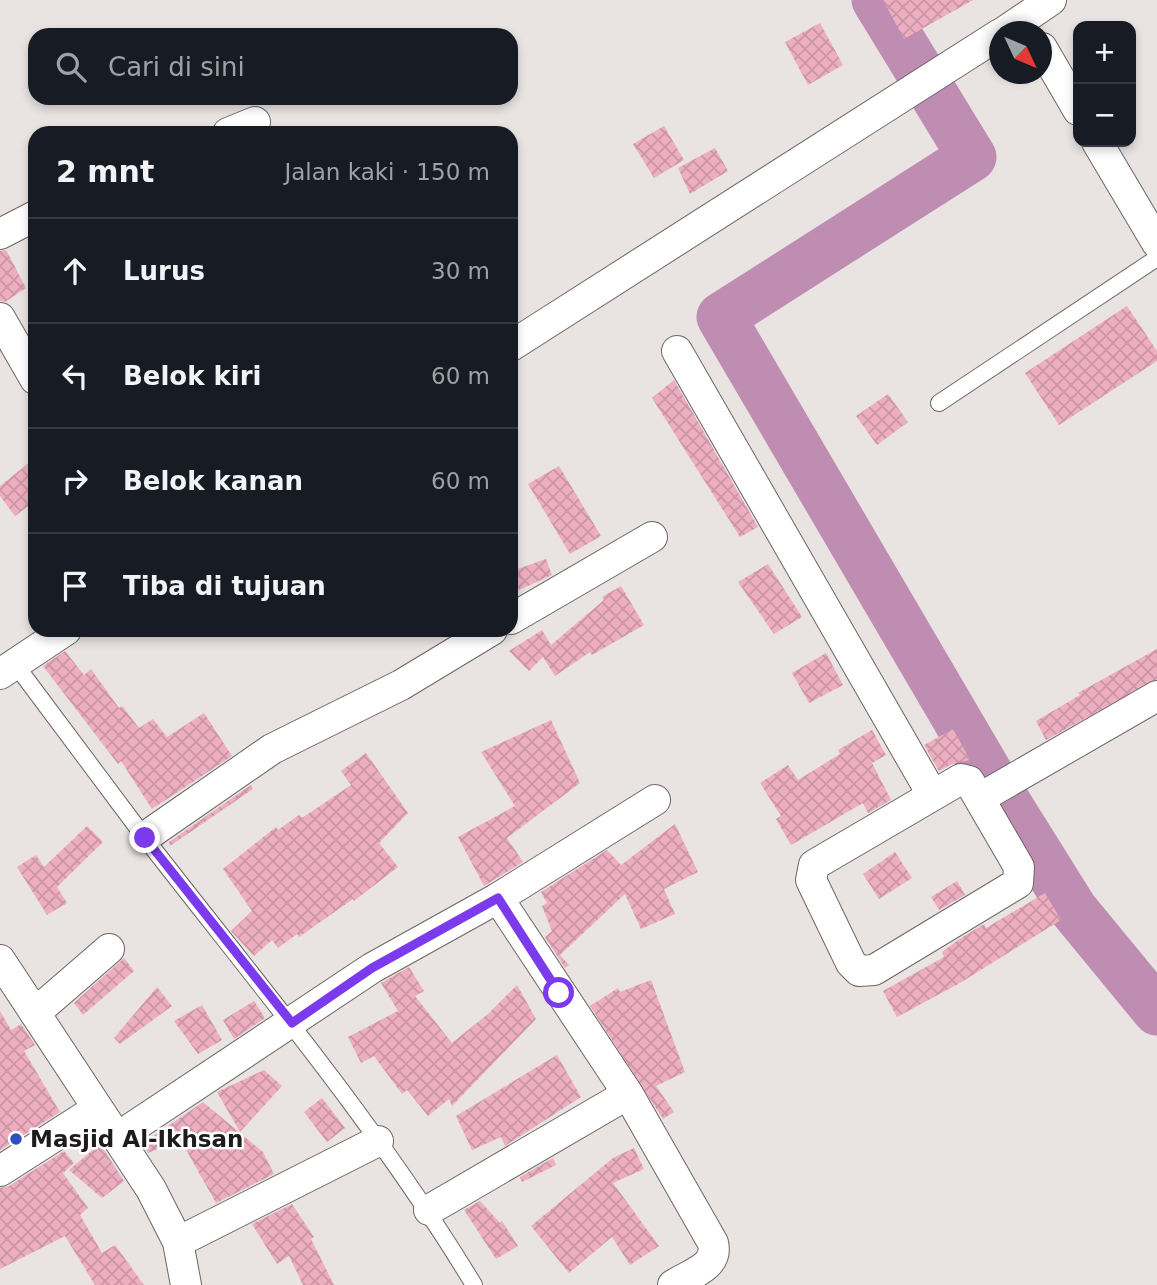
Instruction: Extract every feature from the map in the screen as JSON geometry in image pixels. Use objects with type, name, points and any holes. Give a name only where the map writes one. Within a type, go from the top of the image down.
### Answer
[{"type":"street","points":[[1017,21],[1051,0]]},
{"type":"street","points":[[518,341],[668,243],[901,100],[989,41]]},
{"type":"street","points":[[1052,66],[1073,102]]},
{"type":"street","points":[[1100,147],[1157,243]]},
{"type":"street","points":[[0,234],[28,220]]},
{"type":"street","points":[[0,318],[28,367]]},
{"type":"street","points":[[677,351],[932,794]]},
{"type":"street","points":[[518,615],[652,537]]},
{"type":"street","points":[[8,669],[56,637]]},
{"type":"street","points":[[145,838],[272,749],[401,685],[480,637]]},
{"type":"street","points":[[992,791],[1157,696]]},
{"type":"street","points":[[961,779],[992,791],[1019,867],[1018,883],[874,970],[859,971],[851,963],[811,880],[810,873],[814,865],[961,779]]},
{"type":"street","points":[[118,1138],[372,968],[498,898],[655,800]]},
{"type":"street","points":[[498,898],[628,1094],[715,1248],[709,1264],[673,1285]]},
{"type":"street","points":[[35,1013],[109,949]]},
{"type":"street","points":[[0,960],[151,1189],[178,1242],[186,1285]]},
{"type":"street","points":[[429,1210],[628,1094]]},
{"type":"street","points":[[0,1171],[97,1109]]},
{"type":"street","points":[[178,1242],[379,1141]]},
{"type":"lane","points":[[939,403],[1157,258]]},
{"type":"lane","points":[[8,669],[292,1023],[429,1210],[474,1285]]},
{"type":"building","points":[[883,0],[973,0],[904,39]]},
{"type":"building","points":[[820,23],[843,65],[808,85],[785,42]]},
{"type":"building","points":[[664,126],[684,160],[654,178],[633,144]]},
{"type":"building","points":[[715,148],[728,171],[690,194],[678,168]]},
{"type":"building","points":[[6,250],[26,288],[5,302],[0,301],[0,251]]},
{"type":"building","points":[[1127,306],[1157,351],[1157,361],[1059,425],[1025,373]]},
{"type":"building","points":[[674,380],[758,527],[740,537],[652,398]]},
{"type":"building","points":[[888,394],[908,422],[877,445],[856,416]]},
{"type":"building","points":[[28,464],[28,506],[15,516],[0,496],[0,486]]},
{"type":"building","points":[[559,466],[601,536],[570,554],[528,484]]},
{"type":"building","points":[[546,559],[552,575],[519,590],[518,569]]},
{"type":"building","points":[[768,564],[802,617],[774,634],[738,582]]},
{"type":"building","points":[[621,586],[644,625],[592,655],[590,652],[555,676],[543,657],[529,671],[509,651],[542,630],[551,645],[604,600],[602,597]]},
{"type":"building","points":[[1157,649],[1157,679],[1046,740],[1036,721],[1080,695],[1078,693]]},
{"type":"building","points":[[65,651],[84,675],[91,669],[119,708],[122,706],[139,728],[153,719],[167,737],[204,713],[232,756],[152,809],[121,761],[118,764],[43,666]]},
{"type":"building","points":[[826,653],[843,685],[809,703],[792,673]]},
{"type":"building","points":[[551,720],[580,783],[507,838],[523,862],[484,886],[458,837],[515,806],[481,752]]},
{"type":"building","points":[[953,729],[970,760],[952,764],[939,771],[924,745]]},
{"type":"building","points":[[872,730],[886,755],[872,763],[891,800],[868,813],[863,803],[791,845],[776,819],[781,816],[760,783],[788,765],[798,780],[840,754],[838,750]]},
{"type":"building","points":[[366,753],[408,813],[379,843],[398,867],[354,901],[353,899],[299,937],[297,934],[278,948],[272,940],[254,956],[231,931],[252,911],[223,869],[276,827],[278,830],[299,815],[302,818],[351,785],[341,771]]},
{"type":"building","points":[[251,785],[253,789],[170,846],[169,842]]},
{"type":"building","points":[[675,824],[698,872],[664,889],[675,914],[641,929],[625,894],[560,955],[569,965],[565,968],[545,937],[552,931],[542,906],[547,903],[541,892],[607,850],[621,865]]},
{"type":"building","points":[[87,826],[103,842],[57,887],[67,903],[47,915],[17,867],[36,855],[44,867]]},
{"type":"building","points":[[895,852],[912,878],[879,899],[863,874]]},
{"type":"building","points":[[957,881],[965,895],[939,910],[931,897]]},
{"type":"building","points":[[1045,893],[1061,920],[960,983],[897,1017],[883,991],[944,957],[942,952],[984,924],[986,928]]},
{"type":"building","points":[[124,958],[134,971],[83,1015],[74,1003]]},
{"type":"building","points":[[409,967],[424,991],[415,996],[452,1043],[489,1013],[517,985],[536,1019],[452,1106],[449,1099],[428,1116],[407,1090],[402,1094],[374,1056],[361,1063],[348,1037],[398,1011],[381,983]]},
{"type":"building","points":[[651,980],[685,1072],[656,1086],[674,1112],[663,1119],[590,1006],[618,988],[620,992]]},
{"type":"building","points":[[157,987],[172,1006],[120,1044],[114,1038]]},
{"type":"building","points":[[254,1001],[265,1018],[234,1039],[223,1020]]},
{"type":"building","points":[[202,1005],[222,1040],[198,1054],[174,1021]]},
{"type":"building","points":[[0,1011],[11,1030],[21,1024],[35,1045],[24,1051],[60,1112],[0,1150]]},
{"type":"building","points":[[557,1055],[581,1097],[505,1146],[501,1137],[472,1150],[456,1116]]},
{"type":"building","points":[[264,1070],[282,1086],[240,1132],[217,1092]]},
{"type":"building","points":[[322,1098],[345,1128],[327,1142],[304,1112]]},
{"type":"building","points":[[203,1102],[263,1152],[274,1174],[216,1203],[180,1139],[148,1153],[142,1144]]},
{"type":"building","points":[[100,1144],[124,1181],[102,1198],[69,1170]]},
{"type":"building","points":[[634,1148],[644,1169],[613,1183],[659,1246],[630,1265],[612,1237],[569,1273],[531,1226],[613,1158]]},
{"type":"building","points":[[64,1151],[74,1163],[63,1173],[88,1208],[80,1215],[102,1253],[115,1245],[144,1285],[95,1285],[65,1236],[0,1269],[0,1188],[9,1186]]},
{"type":"building","points":[[553,1158],[556,1165],[522,1182],[520,1177]]},
{"type":"building","points":[[480,1201],[500,1223],[502,1221],[518,1246],[496,1259],[464,1210]]},
{"type":"building","points":[[292,1204],[314,1237],[311,1239],[334,1285],[303,1285],[289,1256],[277,1264],[252,1224]]},
{"type":"waterway","points":[[876,0],[972,157],[721,317],[990,776],[1073,909],[1157,1011]]},
{"type":"place","name":"Masjid Al-Ikhsan","points":[[16,1139]]},
{"type":"route","points":[[145,838],[292,1023],[372,968],[498,898],[559,993]]}]
